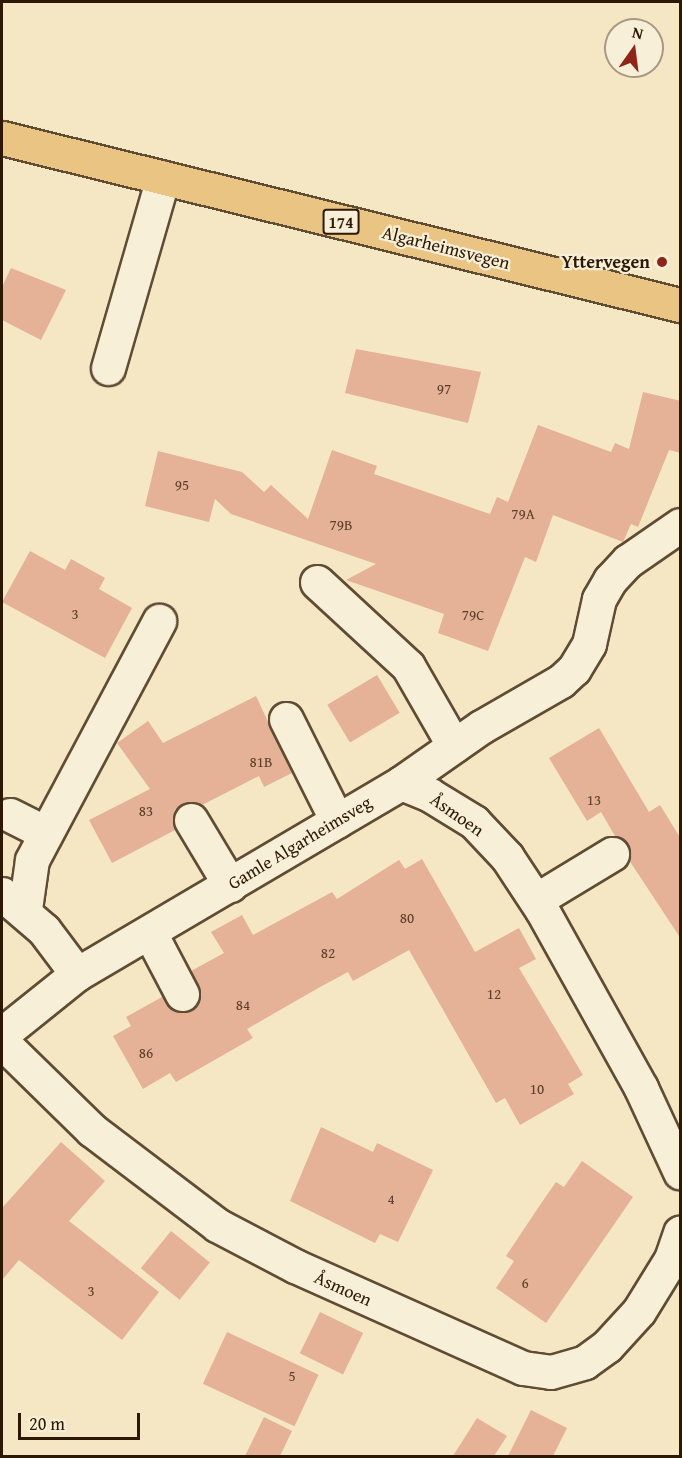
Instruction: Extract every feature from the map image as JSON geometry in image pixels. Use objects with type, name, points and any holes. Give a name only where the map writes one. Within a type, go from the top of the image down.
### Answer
[{"type":"main road","name":"Algarheimsvegen","points":[[2,138],[681,305]]},
{"type":"street","points":[[108,368],[163,178]]},
{"type":"street","name":"Gamle Algarheimsveg","points":[[2,1034],[77,974],[150,933],[400,783],[454,746],[561,681],[574,669],[589,644],[598,599],[610,580],[628,561],[681,525]]},
{"type":"street","points":[[317,582],[408,666],[454,746]]},
{"type":"street","points":[[77,974],[13,902],[46,833],[159,621]]},
{"type":"street","points":[[286,719],[337,821]]},
{"type":"street","name":"Åsmoen","points":[[400,783],[430,795],[474,822],[507,857],[536,900],[641,1088],[680,1171]]},
{"type":"street","points":[[10,815],[46,833]]},
{"type":"street","points":[[191,820],[230,885]]},
{"type":"street","points":[[536,900],[612,854]]},
{"type":"street","points":[[150,933],[182,994]]},
{"type":"street","name":"Åsmoen","points":[[2,1042],[92,1130],[217,1225],[295,1266],[523,1368],[551,1372],[585,1362],[607,1346],[639,1311],[671,1259],[681,1233]]},
{"type":"building","points":[[11,268],[66,290],[41,340],[2,320],[2,287]]},
{"type":"building","points":[[356,349],[481,372],[468,423],[345,393]]},
{"type":"building","points":[[643,392],[681,401],[681,453],[669,450],[638,527],[631,524],[623,542],[553,515],[536,562],[525,557],[488,651],[438,633],[444,614],[346,580],[376,564],[231,514],[215,499],[209,522],[145,506],[158,451],[242,472],[264,492],[271,485],[308,519],[332,450],[377,466],[374,474],[490,514],[497,497],[508,502],[538,425],[611,452],[615,443],[629,449]]},
{"type":"building","points":[[30,551],[65,570],[71,559],[105,578],[99,589],[132,608],[105,658],[2,602]]},
{"type":"building","points":[[377,675],[400,713],[350,743],[327,705]]},
{"type":"building","points":[[256,696],[292,773],[264,787],[259,776],[202,805],[182,804],[174,811],[175,830],[112,863],[89,820],[150,789],[117,743],[148,721],[163,743]]},
{"type":"building","points":[[599,728],[649,812],[660,805],[681,839],[681,939],[629,860],[628,844],[615,836],[601,812],[587,821],[549,758]]},
{"type":"building","points":[[422,859],[475,952],[519,928],[536,959],[519,968],[583,1075],[568,1084],[574,1094],[520,1125],[505,1098],[496,1103],[409,950],[353,981],[348,972],[320,987],[247,1029],[253,1038],[176,1082],[170,1073],[143,1089],[113,1036],[131,1026],[126,1017],[162,997],[172,1009],[181,1013],[197,1004],[201,994],[191,971],[224,953],[211,932],[242,915],[253,935],[332,892],[337,899],[399,860],[405,869]]},
{"type":"building","points":[[321,1127],[373,1152],[377,1143],[433,1170],[398,1242],[380,1234],[375,1243],[290,1201]]},
{"type":"building","points":[[61,1142],[105,1181],[69,1221],[159,1292],[122,1340],[19,1260],[2,1280],[2,1208]]},
{"type":"building","points":[[582,1161],[633,1197],[546,1323],[496,1288],[514,1261],[506,1256],[540,1205],[556,1182],[564,1187]]},
{"type":"building","points":[[171,1231],[210,1262],[180,1300],[141,1268]]},
{"type":"building","points":[[320,1312],[363,1333],[343,1374],[300,1353]]},
{"type":"building","points":[[227,1332],[319,1375],[294,1426],[203,1384]]},
{"type":"building","points":[[531,1410],[567,1428],[553,1456],[508,1456]]},
{"type":"building","points":[[264,1417],[292,1431],[280,1456],[245,1456]]},
{"type":"building","points":[[477,1418],[507,1436],[494,1456],[453,1456]]},
{"type":"place","name":"Yttervegen","points":[[662,262]]}]
